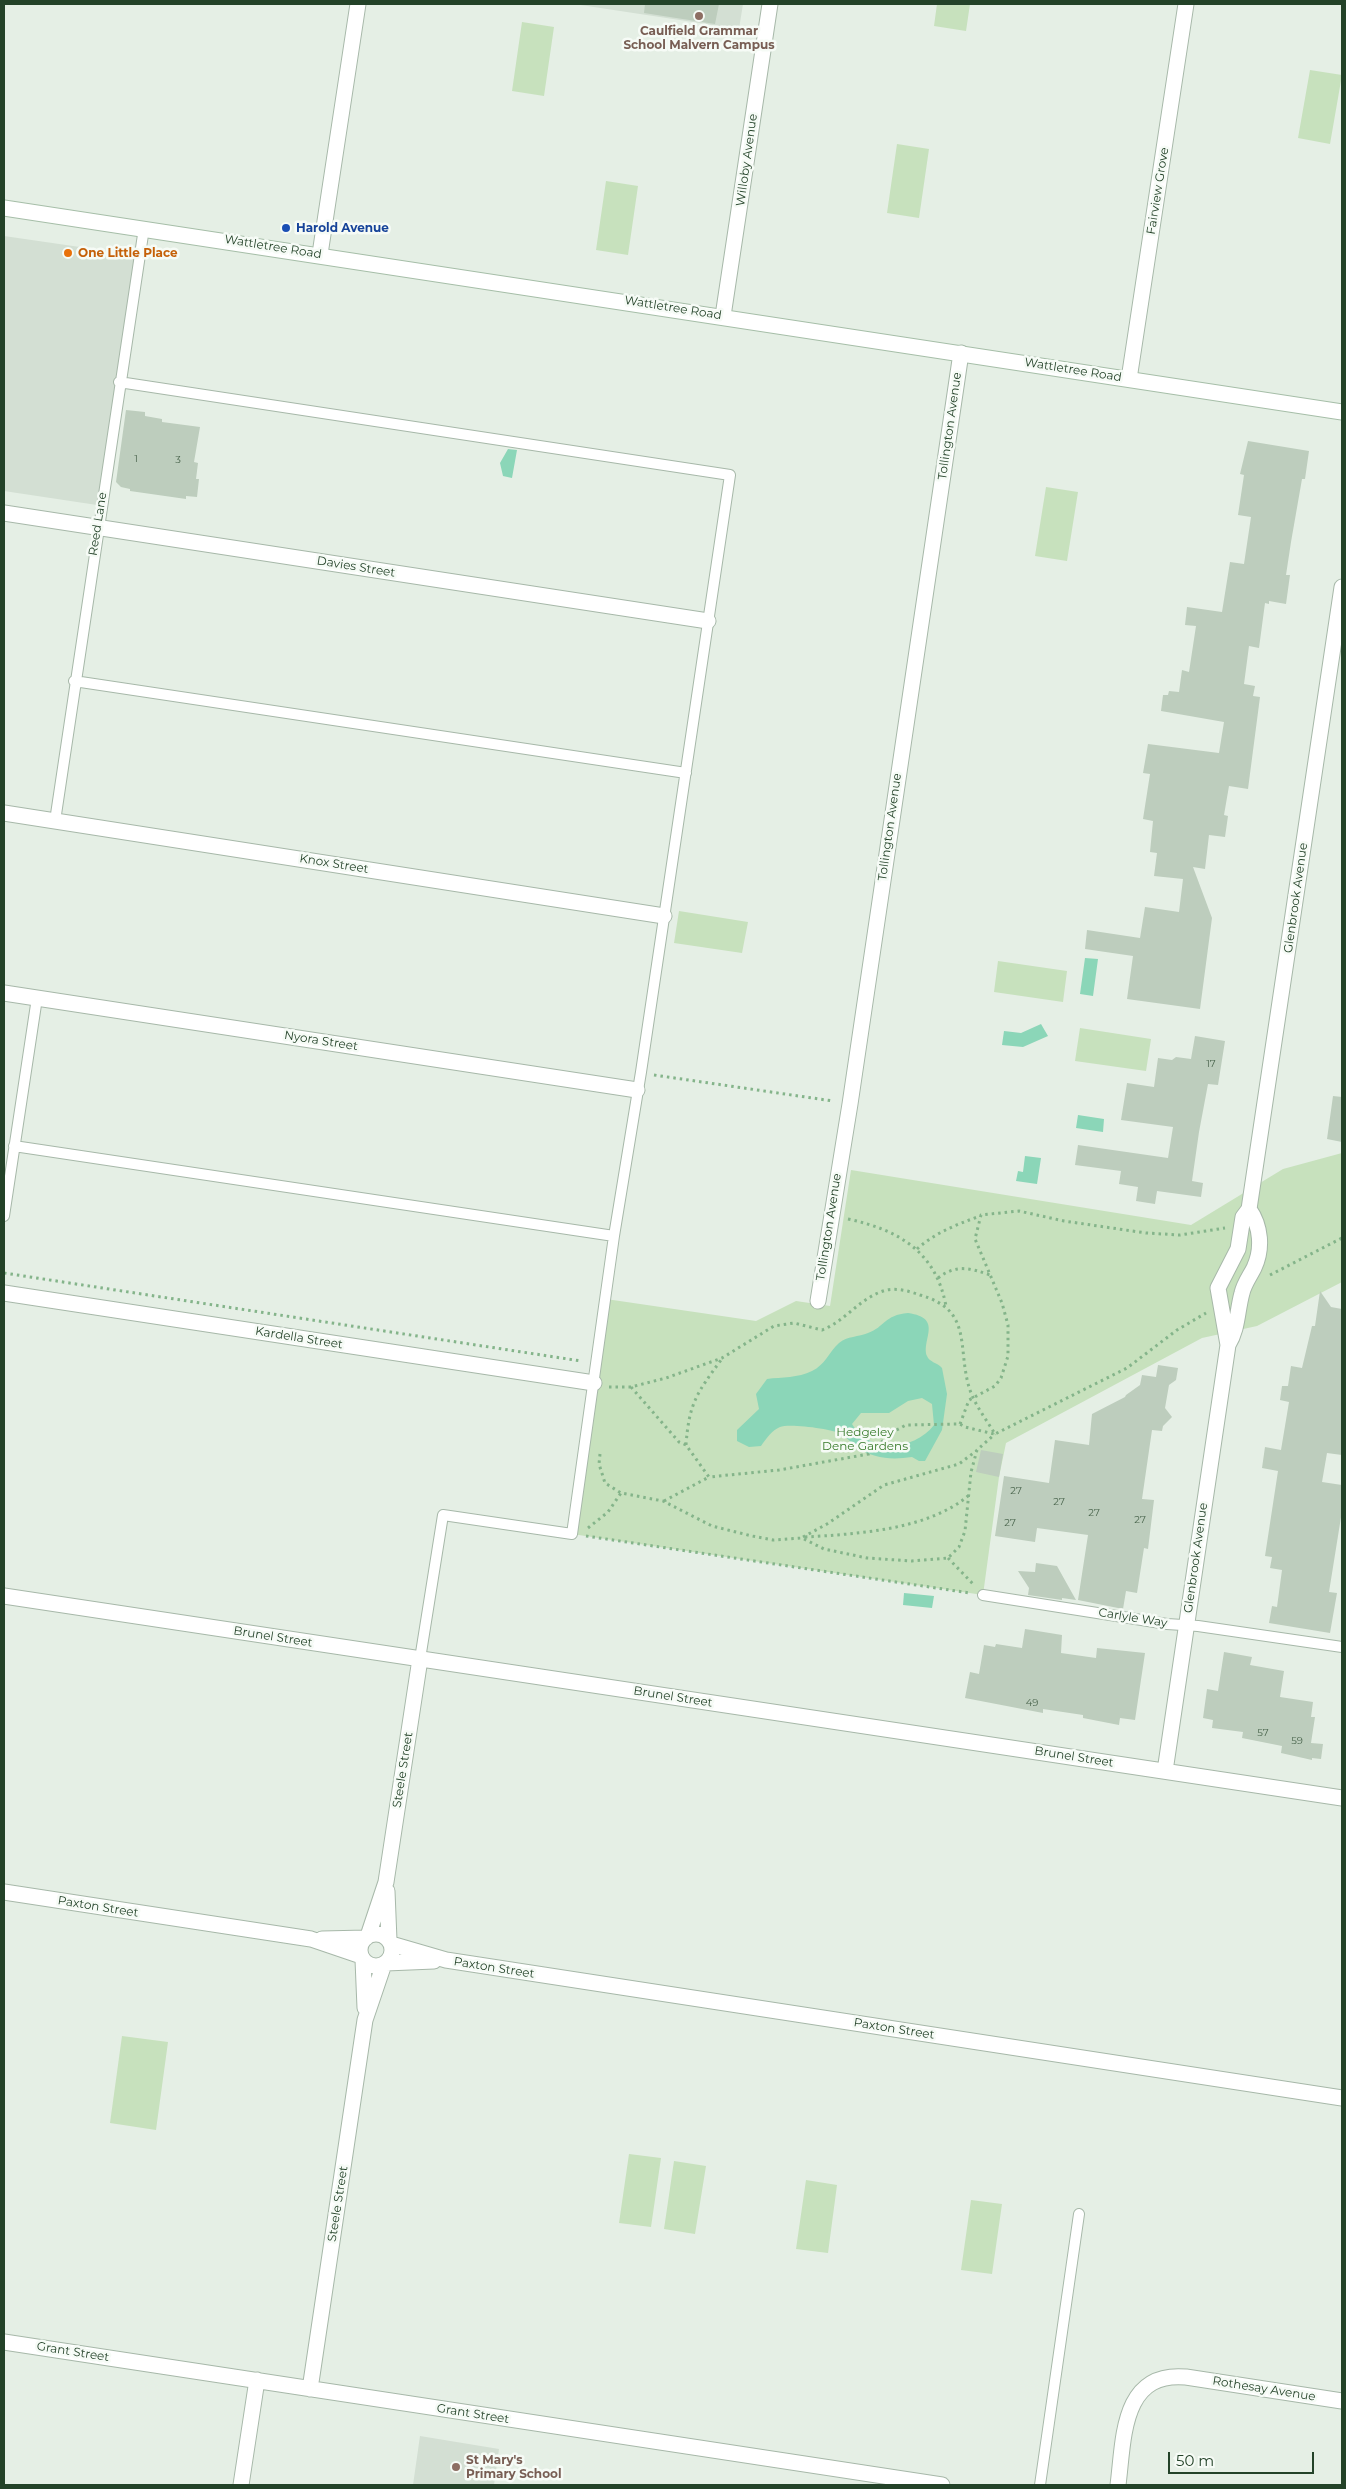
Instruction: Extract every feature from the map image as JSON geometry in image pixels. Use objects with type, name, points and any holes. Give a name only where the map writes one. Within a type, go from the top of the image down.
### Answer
[{"type":"street","points":[[320,254],[358,4]]},
{"type":"street","name":"Willoby Avenue","points":[[723,316],[770,4]]},
{"type":"street","name":"Fairview Grove","points":[[1130,379],[1186,4]]},
{"type":"street","name":"Wattletree Road","points":[[4,208],[320,254],[1342,412]]},
{"type":"street","name":"Tollington Avenue","points":[[818,1301],[850,1104],[961,353]]},
{"type":"street","name":"Davies Street","points":[[4,514],[708,621]]},
{"type":"street","name":"Glenbrook Avenue","points":[[1164,1771],[1228,1345],[1218,1288],[1238,1249],[1243,1217],[1249,1209],[1342,587]]},
{"type":"street","name":"Knox Street","points":[[4,813],[664,916]]},
{"type":"street","name":"Nyora Street","points":[[4,993],[637,1090]]},
{"type":"street","name":"Glenbrook Avenue","points":[[1228,1345],[1234,1334],[1242,1292],[1259,1256],[1258,1232],[1254,1216],[1249,1209]]},
{"type":"street","name":"Kardella Street","points":[[4,1294],[594,1383]]},
{"type":"street","name":"Brunel Street","points":[[4,1596],[1342,1798]]},
{"type":"street","name":"Steele Street","points":[[367,1937],[386,1882],[420,1659]]},
{"type":"street","name":"Steele Street","points":[[386,1882],[390,1942]]},
{"type":"street","name":"Paxton Street","points":[[4,1892],[310,1940],[362,1958]]},
{"type":"street","points":[[377,1934],[390,1942],[392,1954],[385,1963],[370,1965],[362,1958],[361,1946],[367,1937],[377,1934]]},
{"type":"street","name":"Paxton Street","points":[[310,1940],[367,1937]]},
{"type":"street","name":"Paxton Street","points":[[390,1942],[446,1960],[1342,2098]]},
{"type":"street","name":"Steele Street","points":[[362,1958],[366,2020]]},
{"type":"street","name":"Paxton Street","points":[[385,1963],[446,1960]]},
{"type":"street","name":"Steele Street","points":[[310,2389],[366,2020],[385,1963]]},
{"type":"street","name":"Grant Street","points":[[4,2342],[942,2485]]},
{"type":"street","name":"Rothesay Avenue","points":[[1118,2485],[1127,2417],[1132,2404],[1146,2386],[1166,2376],[1186,2377],[1342,2401]]},
{"type":"street","points":[[241,2485],[257,2380]]},
{"type":"lane","name":"Reed Lane","points":[[55,821],[74,681],[144,228]]},
{"type":"lane","points":[[119,382],[730,475],[641,1072],[614,1236],[572,1534],[443,1515],[420,1659]]},
{"type":"lane","points":[[74,681],[686,773]]},
{"type":"lane","points":[[4,1216],[37,998]]},
{"type":"lane","points":[[14,1146],[614,1236]]},
{"type":"lane","name":"Carlyle Way","points":[[983,1595],[1342,1647]]},
{"type":"lane","points":[[1040,2485],[1079,2214]]},
{"type":"path","points":[[641,1072],[850,1104]]},
{"type":"path","points":[[917,1249],[931,1236],[981,1215],[1019,1211],[1064,1220],[1180,1236],[1228,1228]]},
{"type":"path","points":[[960,1424],[968,1402],[974,1400],[998,1382],[1005,1369],[1008,1356],[1008,1325],[1002,1302],[975,1239],[981,1215]]},
{"type":"path","points":[[831,1216],[881,1228],[900,1236],[917,1249],[938,1278],[946,1306],[958,1323],[966,1375],[974,1400],[995,1434]]},
{"type":"path","points":[[1269,1276],[1342,1238]]},
{"type":"path","points":[[938,1278],[956,1268],[969,1268],[990,1276]]},
{"type":"path","points":[[4,1273],[597,1363]]},
{"type":"path","points":[[594,1383],[609,1387],[632,1388],[666,1378],[722,1358],[774,1326],[794,1323],[816,1330],[828,1328],[857,1306],[884,1290],[910,1292],[946,1306]]},
{"type":"path","points":[[802,1538],[827,1524],[884,1485],[959,1464],[995,1434],[1127,1368],[1177,1330],[1206,1313]]},
{"type":"path","points":[[686,1445],[688,1417],[692,1406],[722,1358]]},
{"type":"path","points":[[608,1396],[609,1387]]},
{"type":"path","points":[[632,1388],[679,1442],[686,1445],[709,1477]]},
{"type":"path","points":[[663,1501],[709,1477],[778,1470],[863,1456],[869,1454],[890,1433],[906,1425],[960,1424],[965,1428],[995,1434]]},
{"type":"path","points":[[600,1448],[599,1464],[605,1484],[621,1493],[663,1501],[712,1526],[773,1540],[862,1534],[951,1508],[968,1496]]},
{"type":"path","points":[[802,1538],[824,1549],[867,1558],[912,1561],[948,1558],[959,1547],[965,1531],[968,1496],[978,1450]]},
{"type":"path","points":[[572,1534],[590,1527],[600,1520],[621,1493]]},
{"type":"path","points":[[572,1534],[983,1595]]},
{"type":"path","points":[[948,1558],[983,1595]]},
{"type":"shaded area","name":"Caulfield Grammar School Malvern Campus","points":[[574,4],[743,4],[739,29]]},
{"type":"shaded area","points":[[4,236],[135,255],[97,505],[4,491]]},
{"type":"shaded area","points":[[508,449],[517,450],[512,478],[503,476],[500,463]]},
{"type":"shaded area","points":[[1085,958],[1098,959],[1093,996],[1080,994]]},
{"type":"shaded area","points":[[1041,1024],[1048,1036],[1023,1047],[1002,1045],[1004,1031],[1021,1033]]},
{"type":"shaded area","points":[[1078,1115],[1104,1119],[1103,1132],[1076,1128]]},
{"type":"shaded area","points":[[1025,1156],[1041,1158],[1037,1184],[1016,1181],[1018,1171],[1023,1172]]},
{"type":"shaded area","points":[[908,1313],[919,1316],[928,1325],[927,1356],[942,1368],[947,1394],[942,1430],[925,1461],[919,1461],[912,1457],[890,1458],[876,1456],[856,1447],[842,1434],[811,1427],[785,1426],[777,1428],[761,1446],[749,1447],[737,1441],[737,1430],[759,1409],[756,1394],[767,1379],[796,1376],[812,1371],[824,1362],[842,1341],[874,1330],[889,1319]],"holes":[[[922,1398],[932,1404],[934,1425],[925,1434],[904,1444],[892,1446],[869,1440],[860,1434],[852,1424],[861,1413],[889,1413],[908,1401]]]},
{"type":"shaded area","points":[[904,1593],[934,1596],[932,1608],[903,1605]]},
{"type":"shaded area","name":"St Mary's Primary School","points":[[420,2436],[499,2449],[494,2485],[413,2485]]},
{"type":"green space","points":[[937,4],[970,4],[966,31],[934,26]]},
{"type":"green space","points":[[522,22],[554,27],[544,96],[512,91]]},
{"type":"green space","points":[[1310,70],[1342,75],[1330,144],[1298,138]]},
{"type":"green space","points":[[897,144],[929,149],[919,218],[887,213]]},
{"type":"green space","points":[[606,181],[638,186],[628,255],[596,250]]},
{"type":"green space","points":[[1046,487],[1078,492],[1067,561],[1035,556]]},
{"type":"green space","points":[[679,911],[748,922],[742,953],[674,943]]},
{"type":"green space","points":[[998,961],[1067,971],[1063,1002],[994,992]]},
{"type":"green space","points":[[1080,1028],[1151,1039],[1146,1071],[1075,1061]]},
{"type":"green space","name":"Hedgeley Dene Gardens","points":[[1342,1153],[1342,1282],[1257,1326],[1202,1338],[1006,1443],[999,1477],[983,1595],[572,1534],[606,1299],[756,1321],[796,1301],[830,1306],[851,1170],[1191,1225],[1283,1169]]},
{"type":"green space","points":[[122,2036],[168,2042],[156,2130],[110,2123]]},
{"type":"green space","points":[[629,2154],[661,2158],[651,2227],[619,2223]]},
{"type":"green space","points":[[674,2161],[706,2166],[695,2234],[664,2229]]},
{"type":"green space","points":[[806,2180],[837,2185],[828,2253],[796,2249]]},
{"type":"green space","points":[[971,2200],[1002,2204],[992,2274],[961,2270]]},
{"type":"building","points":[[645,4],[719,4],[715,24],[644,13]]},
{"type":"building","points":[[126,410],[145,412],[145,416],[162,419],[162,422],[200,427],[194,462],[198,463],[196,479],[199,479],[197,497],[186,496],[186,499],[130,491],[130,489],[121,487],[116,482]]},
{"type":"building","points":[[1248,441],[1309,451],[1305,479],[1302,479],[1286,575],[1290,575],[1286,604],[1269,601],[1269,604],[1265,603],[1259,648],[1249,646],[1244,684],[1255,686],[1253,696],[1260,697],[1248,789],[1229,786],[1224,815],[1228,816],[1225,837],[1209,835],[1205,869],[1193,867],[1212,918],[1200,1009],[1127,999],[1133,956],[1085,949],[1087,930],[1140,938],[1145,907],[1179,912],[1183,879],[1154,876],[1157,853],[1150,852],[1153,821],[1143,819],[1150,774],[1143,773],[1148,744],[1219,753],[1224,722],[1161,711],[1163,695],[1168,695],[1169,691],[1179,692],[1182,670],[1189,672],[1196,626],[1185,625],[1187,607],[1222,612],[1230,562],[1244,564],[1251,517],[1238,515],[1244,475],[1240,474]]},
{"type":"building","points":[[1195,1036],[1225,1041],[1218,1085],[1208,1084],[1199,1132],[1192,1181],[1203,1183],[1201,1197],[1157,1191],[1155,1204],[1136,1201],[1138,1187],[1119,1184],[1121,1171],[1075,1165],[1078,1145],[1168,1158],[1173,1127],[1121,1120],[1127,1083],[1154,1087],[1158,1058],[1172,1060],[1176,1057],[1191,1059]]},
{"type":"building","points":[[1333,1096],[1342,1097],[1342,1142],[1327,1139]]},
{"type":"building","points":[[1320,1291],[1331,1307],[1342,1309],[1342,1455],[1327,1453],[1322,1482],[1342,1485],[1342,1511],[1329,1592],[1337,1593],[1330,1633],[1269,1623],[1272,1606],[1277,1607],[1282,1570],[1270,1568],[1272,1557],[1265,1556],[1278,1471],[1262,1468],[1265,1447],[1281,1450],[1289,1402],[1280,1400],[1282,1386],[1288,1386],[1291,1366],[1302,1368],[1312,1326],[1315,1326]]},
{"type":"building","points":[[1158,1365],[1178,1368],[1176,1380],[1169,1385],[1165,1408],[1172,1417],[1163,1426],[1162,1431],[1152,1430],[1142,1499],[1154,1500],[1148,1549],[1144,1548],[1137,1593],[1126,1591],[1123,1609],[1078,1600],[1088,1535],[1037,1528],[1035,1542],[995,1536],[1004,1476],[1049,1483],[1055,1440],[1089,1445],[1092,1414],[1125,1397],[1140,1385],[1142,1375],[1156,1377]]},
{"type":"building","points":[[981,1450],[1003,1454],[999,1477],[976,1472]]},
{"type":"building","points":[[1036,1563],[1057,1566],[1076,1600],[1028,1595],[1029,1588],[1018,1571],[1035,1572]]},
{"type":"building","points":[[1025,1629],[1062,1635],[1061,1653],[1096,1658],[1097,1648],[1145,1653],[1135,1720],[1120,1718],[1119,1725],[1083,1718],[1083,1715],[1043,1709],[1043,1713],[965,1698],[970,1672],[979,1674],[984,1645],[995,1647],[996,1644],[1022,1648]]},
{"type":"building","points":[[1224,1652],[1252,1657],[1250,1665],[1284,1671],[1280,1697],[1313,1702],[1311,1717],[1315,1717],[1311,1743],[1323,1744],[1321,1759],[1312,1758],[1312,1760],[1281,1753],[1282,1746],[1242,1738],[1243,1732],[1212,1728],[1213,1720],[1203,1718],[1207,1689],[1218,1691]]},
{"type":"place","name":"Caulfield Grammar School Malvern Campus","points":[[699,16]]},
{"type":"place","name":"Harold Avenue","points":[[286,228]]},
{"type":"place","name":"One Little Place","points":[[68,253]]},
{"type":"place","name":"St Mary's Primary School","points":[[456,2467]]}]
